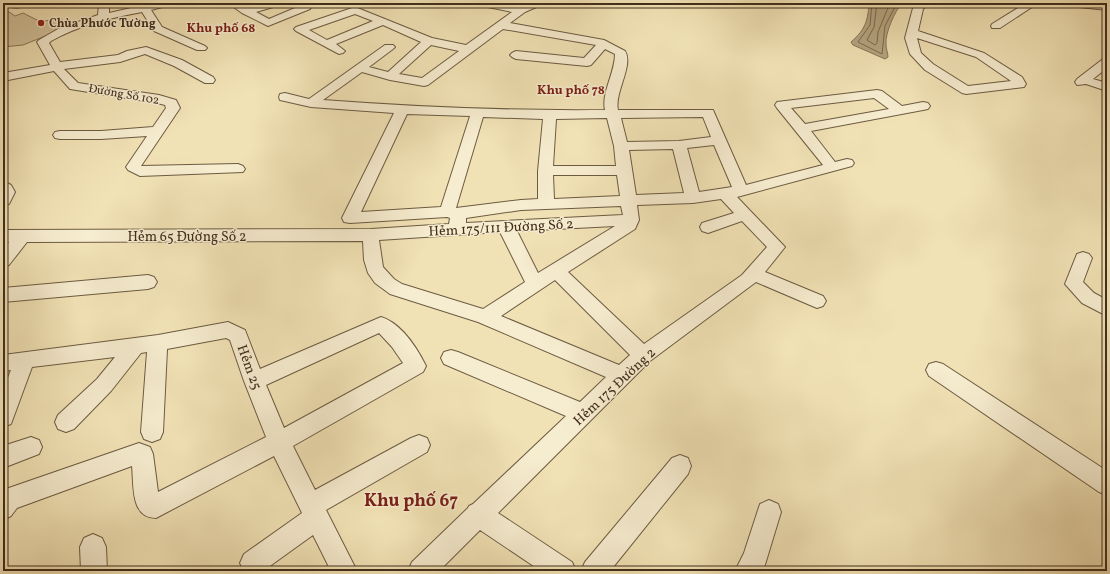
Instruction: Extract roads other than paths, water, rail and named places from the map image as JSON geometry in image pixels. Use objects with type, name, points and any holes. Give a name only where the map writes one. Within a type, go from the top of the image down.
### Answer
[{"type":"street","points":[[5,3],[17,5],[23,3]]},
{"type":"street","points":[[104,3],[103,16],[166,3]]},
{"type":"street","points":[[233,3],[246,11],[271,22],[306,7]]},
{"type":"street","points":[[246,11],[277,3],[294,12]]},
{"type":"street","points":[[483,3],[522,10]]},
{"type":"street","points":[[360,68],[390,76],[424,82],[500,25],[522,10],[537,3]]},
{"type":"street","points":[[912,33],[980,55],[1018,80],[1020,84],[966,90],[929,67],[916,54],[911,38],[912,33],[918,8],[924,3]]},
{"type":"street","points":[[996,26],[1033,3]]},
{"type":"street","points":[[1070,3],[1107,7]]},
{"type":"street","points":[[145,8],[158,29],[201,48]]},
{"type":"street","points":[[339,51],[300,30],[355,10],[429,41],[467,49]]},
{"type":"street","name":"Đường Số 102","points":[[103,16],[45,39],[43,42],[57,67],[67,81],[74,86],[159,99],[171,103],[173,108],[133,167],[140,172],[238,168]]},
{"type":"street","points":[[327,44],[383,22]]},
{"type":"street","points":[[485,317],[629,225],[631,219],[621,146],[610,103],[621,64],[621,53],[604,43],[500,25]]},
{"type":"street","points":[[390,76],[429,41]]},
{"type":"street","points":[[516,55],[587,62],[604,43]]},
{"type":"street","points":[[311,103],[389,48]]},
{"type":"street","points":[[3,77],[74,63],[120,58],[131,53],[146,50],[178,63],[209,80]]},
{"type":"street","points":[[1107,62],[1082,81],[1107,87]]},
{"type":"street","points":[[402,110],[350,218],[454,218],[520,206],[693,198],[732,192],[840,165],[801,129],[782,105],[877,94],[900,110]]},
{"type":"street","points":[[286,97],[311,103],[402,110],[550,115],[708,113],[719,140],[732,192]]},
{"type":"street","points":[[801,129],[923,106]]},
{"type":"street","points":[[454,218],[478,112]]},
{"type":"street","points":[[546,204],[545,171],[550,115]]},
{"type":"street","points":[[60,135],[101,135],[158,131]]},
{"type":"street","points":[[621,146],[679,145],[719,140]]},
{"type":"street","points":[[679,145],[693,198]]},
{"type":"street","points":[[545,171],[624,170]]},
{"type":"street","points":[[3,186],[6,188],[7,192],[3,200]]},
{"type":"street","name":"Hẻm 175 Đường 2","points":[[421,571],[643,355],[748,280],[777,247],[745,214],[732,192]]},
{"type":"street","points":[[708,227],[745,214]]},
{"type":"street","name":"Hẻm 175/111 Đường Số 2","points":[[371,235],[454,218],[506,227],[631,219]]},
{"type":"street","points":[[506,227],[535,284]]},
{"type":"street","points":[[371,235],[371,254],[375,271],[385,282],[396,289],[485,317],[622,375]]},
{"type":"street","name":"Hẻm 65 Đường Số 2","points":[[3,236],[371,235]]},
{"type":"street","points":[[3,261],[22,236]]},
{"type":"street","points":[[1083,258],[1074,284],[1088,298],[1107,309]]},
{"type":"street","points":[[556,271],[643,355]]},
{"type":"street","points":[[754,274],[817,301]]},
{"type":"street","points":[[3,295],[148,282]]},
{"type":"street","points":[[3,508],[9,499],[140,453],[142,454],[147,502],[151,506],[156,506],[279,442],[416,366],[399,341],[381,324],[254,381]]},
{"type":"street","name":"Hẻm 25","points":[[3,363],[24,359],[158,343],[228,330],[238,335],[254,381],[279,442],[344,571]]},
{"type":"street","points":[[152,432],[158,343]]},
{"type":"street","points":[[66,422],[104,385],[136,346]]},
{"type":"street","points":[[450,358],[584,414]]},
{"type":"street","points":[[3,418],[24,359]]},
{"type":"street","points":[[936,370],[1107,484]]},
{"type":"street","points":[[253,563],[314,511],[419,445]]},
{"type":"street","points":[[3,457],[31,448]]},
{"type":"street","points":[[594,571],[680,466]]},
{"type":"street","points":[[748,571],[755,559],[769,512]]},
{"type":"street","points":[[478,514],[562,571]]},
{"type":"water","points":[[869,3],[902,3],[889,28],[886,39],[888,57],[885,59],[853,45],[851,42],[860,33],[865,25]]},
{"type":"place","name":"Chùa Phước Tường","points":[[41,23]]},
{"type":"district","name":"Khu phố 68","points":[[221,27]]},
{"type":"district","name":"Khu phố 78","points":[[571,89]]},
{"type":"district","name":"Khu phố 67","points":[[411,500]]}]
